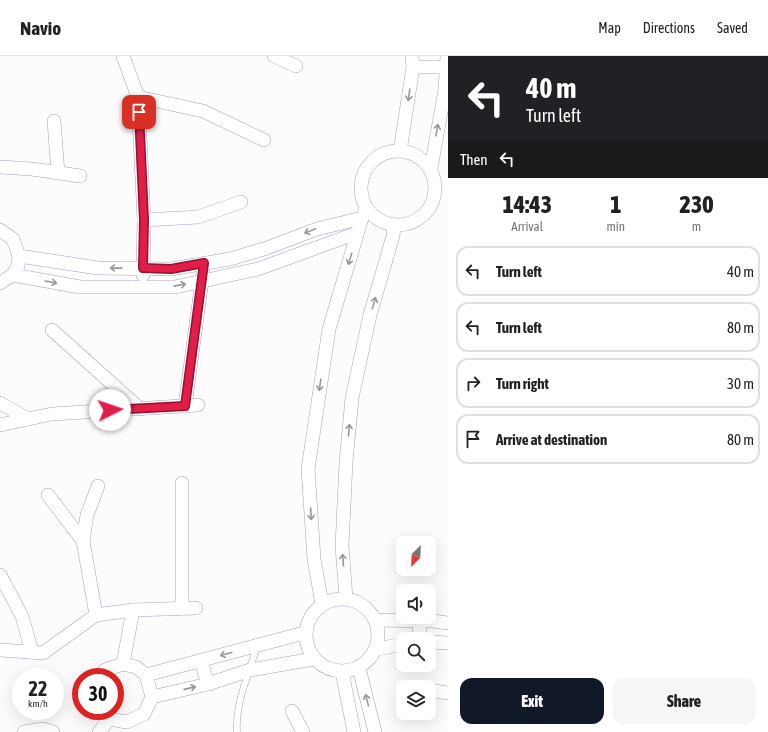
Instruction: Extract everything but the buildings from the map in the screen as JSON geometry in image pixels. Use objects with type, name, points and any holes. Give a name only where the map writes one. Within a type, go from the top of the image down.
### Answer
[{"type":"street","points":[[123,56],[138,96],[144,220],[143,287]]},
{"type":"street","points":[[274,56],[296,66]]},
{"type":"street","points":[[400,150],[412,62],[447,63],[445,90],[430,168]]},
{"type":"street","points":[[138,96],[203,111],[264,140]]},
{"type":"street","points":[[54,121],[58,173]]},
{"type":"street","points":[[19,256],[98,268],[171,269],[230,259],[267,248],[364,213],[394,226],[408,225],[421,219],[430,208],[436,196],[435,182],[430,168],[418,156],[400,150],[382,154],[369,163],[362,177],[360,193],[364,213],[329,329],[308,469],[314,559],[322,604]]},
{"type":"street","points":[[0,167],[32,169],[80,176]]},
{"type":"street","points":[[144,220],[198,217],[241,202]]},
{"type":"street","points":[[346,598],[342,546],[346,462],[352,398],[370,314],[393,236],[394,226]]},
{"type":"street","points":[[0,230],[13,238],[19,256],[18,266],[12,275],[0,283]]},
{"type":"street","points":[[12,275],[80,287],[175,286],[258,269],[358,233]]},
{"type":"street","points":[[267,248],[273,264]]},
{"type":"street","points":[[0,425],[52,414],[191,405],[204,263]]},
{"type":"street","points":[[52,330],[140,408]]},
{"type":"street","points":[[0,403],[28,419]]},
{"type":"street","points":[[182,483],[182,608]]},
{"type":"street","points":[[96,615],[83,541],[88,515],[98,486]]},
{"type":"street","points":[[48,495],[83,541]]},
{"type":"street","points":[[0,575],[22,616],[32,652]]},
{"type":"street","points":[[346,598],[364,606],[376,620],[379,634],[376,649],[370,660],[359,668],[342,672],[326,669],[313,659],[304,632],[310,616],[322,604],[346,598]]},
{"type":"street","points":[[0,650],[43,652],[96,615],[133,610],[196,608]]},
{"type":"street","points":[[123,664],[133,610]]},
{"type":"street","points":[[376,620],[396,620]]},
{"type":"street","points":[[436,622],[448,622]]},
{"type":"street","points":[[146,675],[304,632]]},
{"type":"street","points":[[436,642],[448,643]]},
{"type":"street","points":[[376,649],[396,645]]},
{"type":"street","points":[[152,697],[208,684],[250,670],[313,659]]},
{"type":"street","points":[[201,661],[208,684]]},
{"type":"street","points":[[111,668],[123,664],[136,667],[146,675],[152,697],[144,714],[127,722],[121,720]]},
{"type":"street","points":[[359,668],[375,732]]},
{"type":"street","points":[[342,672],[354,732]]},
{"type":"street","points":[[436,691],[448,693]]},
{"type":"street","points":[[292,711],[303,732]]},
{"type":"street","points":[[99,732],[103,720]]},
{"type":"street","points":[[24,732],[43,729],[53,732]]},
{"type":"lane","points":[[237,732],[236,722],[241,698],[257,645]]},
{"type":"route","points":[[110,410],[185,406],[204,263],[171,269],[143,268],[144,220],[139,112]]}]
